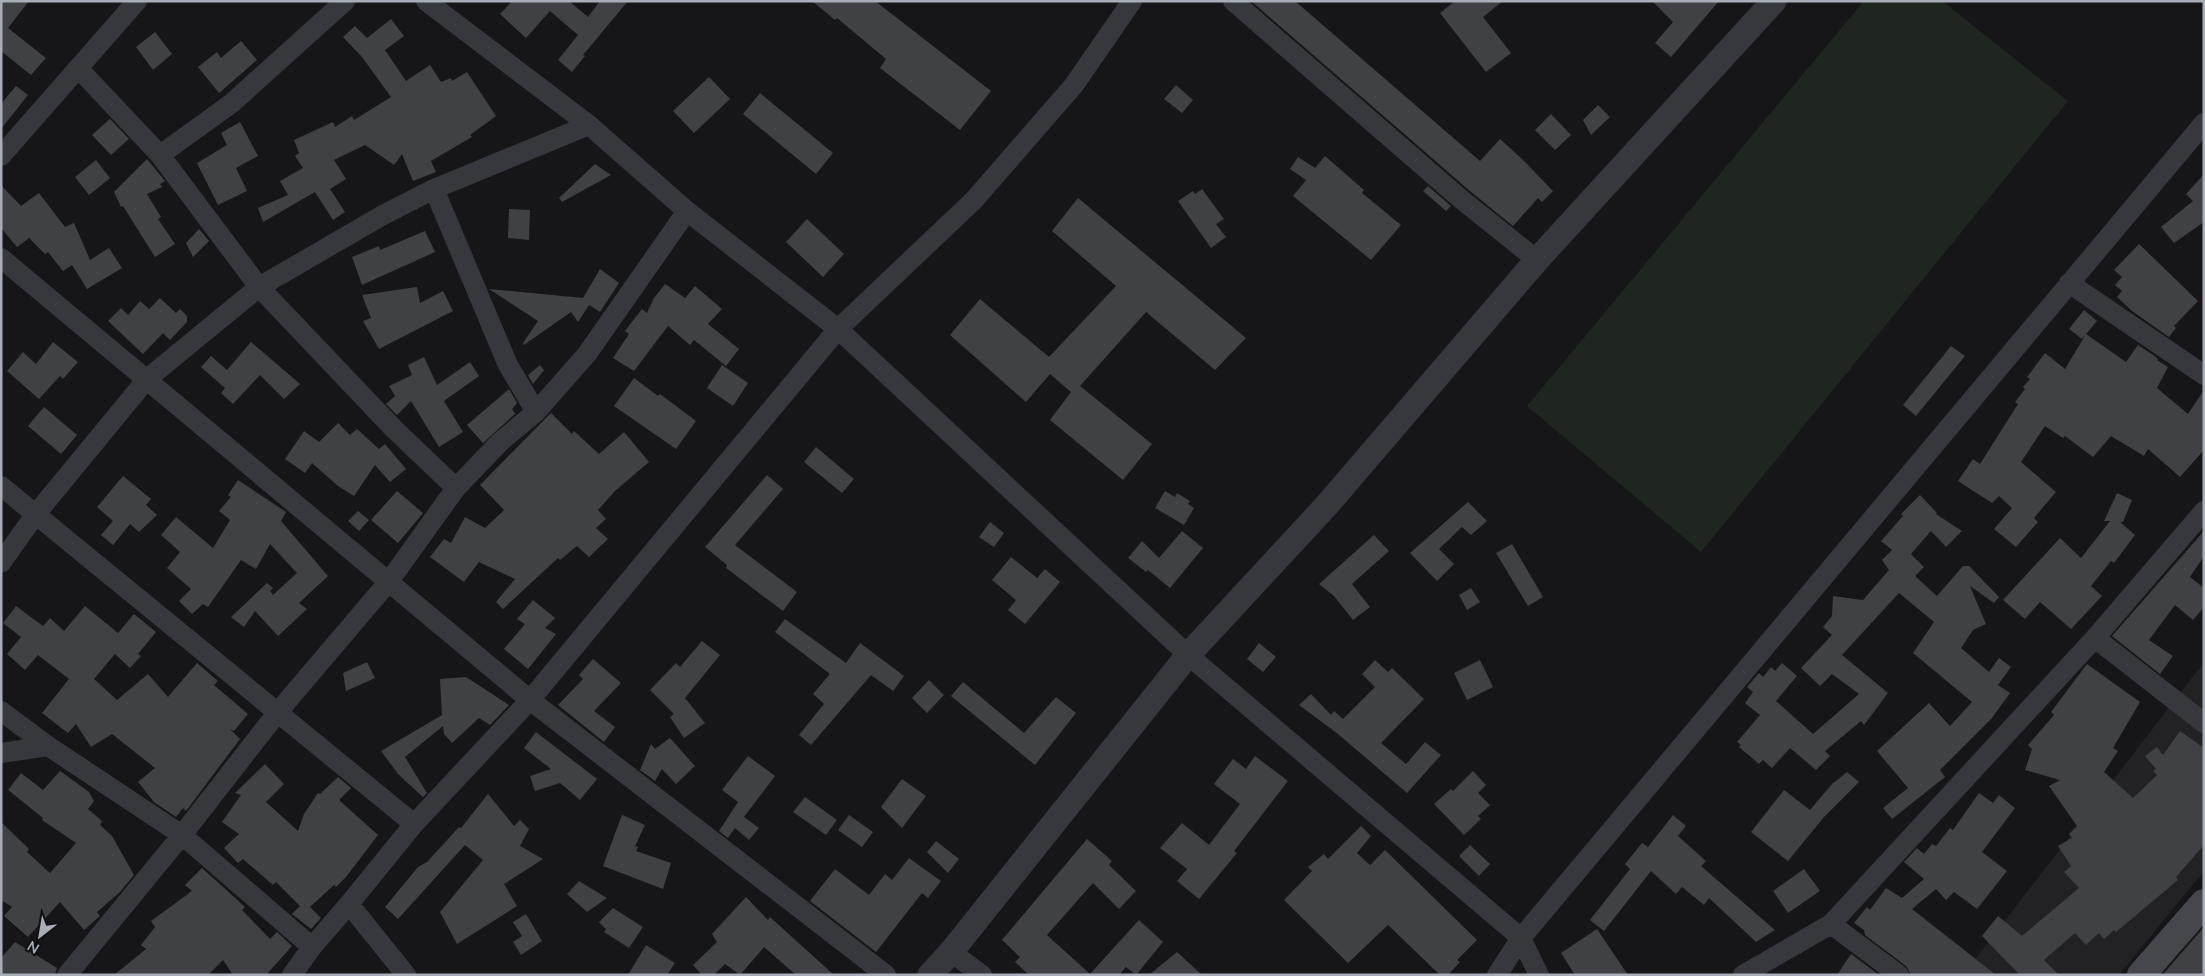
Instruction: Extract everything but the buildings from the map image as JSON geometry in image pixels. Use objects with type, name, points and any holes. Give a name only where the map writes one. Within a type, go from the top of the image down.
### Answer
[{"type":"main road","points":[[2141,975],[2204,903]]},
{"type":"street","points":[[1,156],[137,1]]},
{"type":"street","points":[[160,155],[232,103],[344,1]]},
{"type":"street","points":[[426,1],[589,125],[687,211],[838,329],[1188,655],[1521,938],[1539,975]]},
{"type":"street","points":[[292,975],[312,947],[350,904],[414,824],[530,700],[838,329],[974,200],[1085,71],[1132,1]]},
{"type":"street","points":[[1233,1],[1462,200],[1537,260]]},
{"type":"street","points":[[930,975],[951,952],[1188,655],[1327,505],[1537,260],[1774,1]]},
{"type":"street","points":[[78,68],[160,155],[258,287],[394,429],[456,488]]},
{"type":"street","points":[[1497,975],[1521,938],[2204,123]]},
{"type":"street","points":[[1,563],[35,515],[147,379],[258,287],[383,215],[434,190],[589,125]]},
{"type":"street","points":[[434,190],[508,365],[536,412]]},
{"type":"street","points":[[67,975],[182,836],[277,713],[390,580],[456,488],[500,442],[536,412],[587,354],[687,211]]},
{"type":"street","points":[[1,258],[390,580],[530,700],[886,975]]},
{"type":"street","points":[[2069,282],[2204,375]]},
{"type":"street","points":[[1,486],[414,824]]},
{"type":"street","points":[[1743,975],[1831,924],[2095,638],[2204,511]]},
{"type":"street","points":[[2095,638],[2204,723]]},
{"type":"street","points":[[1,711],[48,746],[182,836],[312,947]]},
{"type":"street","points":[[1,753],[48,746]]},
{"type":"street","points":[[350,904],[406,975]]},
{"type":"street","points":[[1831,924],[1899,975]]},
{"type":"street","points":[[951,952],[982,975]]},
{"type":"shaded area","points":[[1864,1],[1942,1],[2068,101],[1701,552],[1527,406]]},
{"type":"shaded area","points":[[2204,662],[2204,871],[2119,975],[1963,975]]}]
